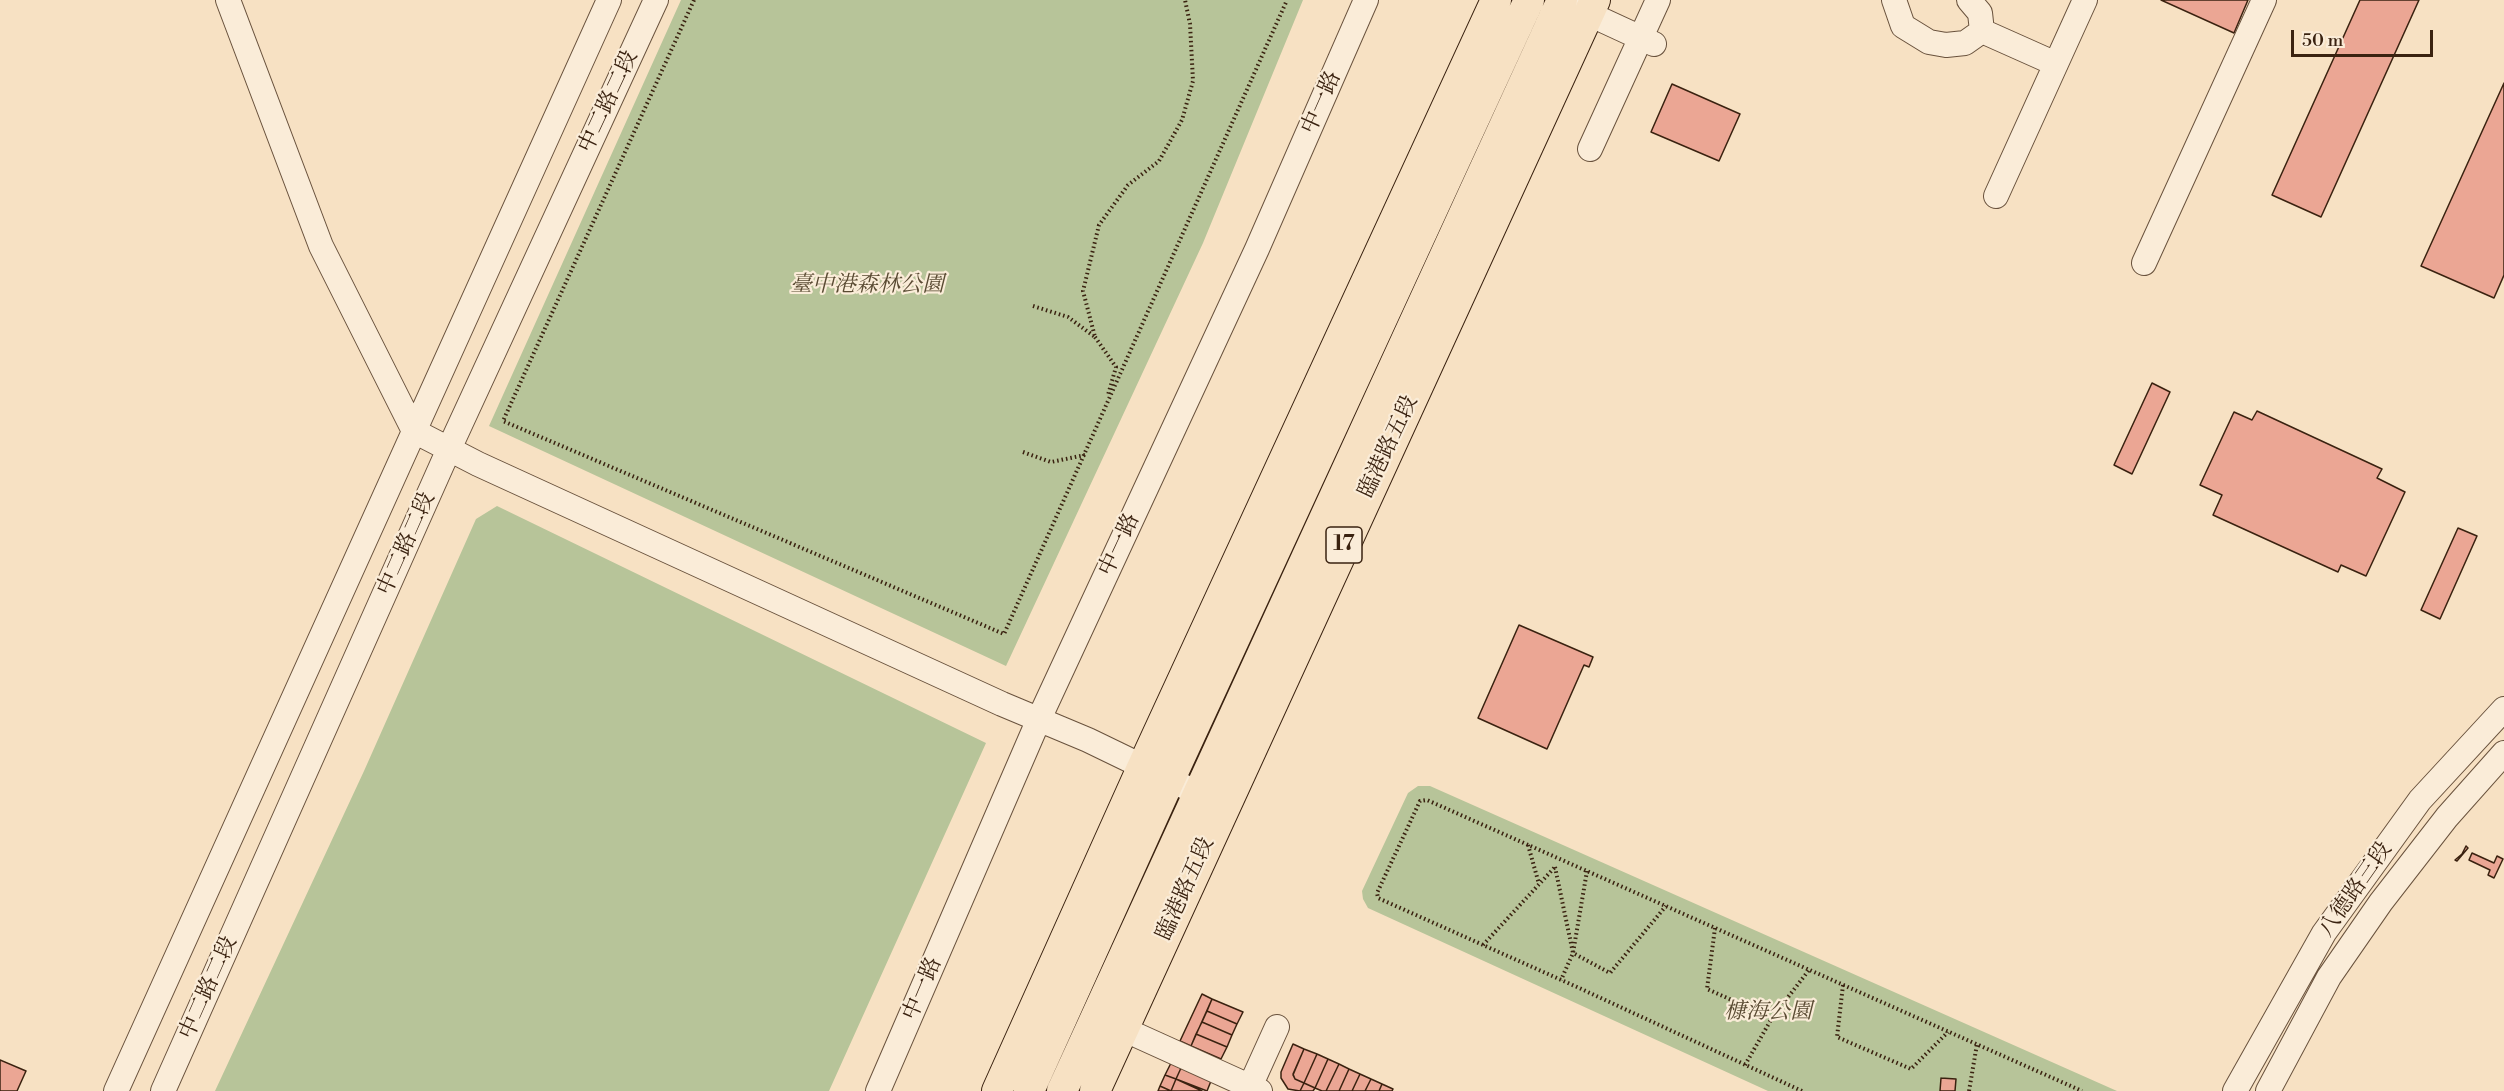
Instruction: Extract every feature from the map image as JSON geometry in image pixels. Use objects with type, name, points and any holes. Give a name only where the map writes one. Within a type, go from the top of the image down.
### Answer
[{"type":"main road","points":[[997,1091],[1142,768],[1496,0]]},
{"type":"main road","points":[[1029,1091],[1529,0]]},
{"type":"main road","name":"臨港路五段","points":[[1062,1091],[1561,0]]},
{"type":"main road","name":"臨港路五段","points":[[1095,1091],[1592,7]]},
{"type":"street","points":[[228,0],[321,246],[414,431],[1088,740],[1224,806]]},
{"type":"street","name":"中二路二段","points":[[116,1091],[609,0]]},
{"type":"street","name":"中二路二段","points":[[163,1091],[449,449],[657,0]]},
{"type":"street","name":"中一路","points":[[878,1091],[1039,719],[1257,249],[1366,0]]},
{"type":"street","points":[[1561,0],[1592,7],[1649,41]]},
{"type":"street","points":[[1590,149],[1649,41],[1658,0]]},
{"type":"street","points":[[1894,0],[1903,26],[1929,42],[1946,45],[1965,43],[1982,31]]},
{"type":"street","points":[[1969,0],[1980,12],[1982,31]]},
{"type":"street","points":[[1996,196],[2085,0]]},
{"type":"street","points":[[2144,263],[2264,0]]},
{"type":"street","points":[[1982,31],[2056,64]]},
{"type":"street","name":"八德路三段","points":[[2235,1091],[2324,933],[2420,800],[2504,709]]},
{"type":"street","name":"八德路三段","points":[[2268,1091],[2329,977],[2381,902],[2447,817],[2504,753]]},
{"type":"street","points":[[1123,1029],[1253,1089],[1277,1027]]},
{"type":"path","points":[[694,0],[503,421],[1004,634],[1287,0]]},
{"type":"path","points":[[1095,337],[1083,291],[1099,225],[1128,185],[1159,161],[1182,120],[1193,81],[1190,24],[1185,0]]},
{"type":"path","points":[[1033,306],[1068,317],[1095,337],[1116,367],[1105,408]]},
{"type":"path","points":[[1023,452],[1051,462],[1084,456]]},
{"type":"path","points":[[1802,1091],[1378,898],[1377,893],[1422,800],[1527,844],[2082,1091]]},
{"type":"path","points":[[1527,844],[1539,885]]},
{"type":"path","points":[[1483,945],[1555,867],[1573,953],[1610,973],[1666,906]]},
{"type":"path","points":[[1562,980],[1573,953],[1587,871]]},
{"type":"path","points":[[1715,928],[1707,989],[1772,1018]]},
{"type":"path","points":[[1745,1065],[1772,1018],[1809,970]]},
{"type":"path","points":[[1843,985],[1837,1037],[1911,1069],[1948,1032]]},
{"type":"path","points":[[1969,1091],[1977,1044]]},
{"type":"green space","name":"臺中港森林公園","points":[[681,0],[1303,0],[1203,243],[1006,666],[489,426]]},
{"type":"green space","points":[[497,506],[986,743],[829,1091],[215,1091],[364,771],[476,519]]},
{"type":"green space","name":"槺海公園","points":[[1418,786],[1430,786],[2117,1091],[1768,1091],[1368,908],[1362,891],[1408,793]]},
{"type":"building","points":[[2161,0],[2248,0],[2234,33]]},
{"type":"building","points":[[2360,0],[2419,0],[2321,217],[2272,195]]},
{"type":"building","points":[[2504,83],[2504,275],[2494,298],[2421,266]]},
{"type":"building","points":[[1672,84],[1740,114],[1719,161],[1651,132]]},
{"type":"building","points":[[2152,383],[2170,392],[2132,474],[2114,465]]},
{"type":"building","points":[[2257,411],[2382,469],[2377,478],[2405,492],[2366,576],[2341,565],[2338,572],[2213,515],[2222,495],[2200,485],[2234,412],[2252,420]]},
{"type":"building","points":[[2458,528],[2477,536],[2440,619],[2421,610]]},
{"type":"building","points":[[1519,625],[1593,657],[1589,667],[1584,665],[1547,749],[1478,718]]},
{"type":"building","points":[[2466,846],[2468,848],[2457,861],[2455,860],[2462,854]]},
{"type":"building","points":[[2472,853],[2494,863],[2497,856],[2503,859],[2494,878],[2488,875],[2490,870],[2469,860]]},
{"type":"building","points":[[1202,994],[1212,999],[1191,1046],[1180,1041]]},
{"type":"building","points":[[1212,999],[1243,1012],[1237,1024],[1207,1011]]},
{"type":"building","points":[[1207,1011],[1237,1024],[1232,1035],[1202,1022]]},
{"type":"building","points":[[1202,1022],[1232,1035],[1227,1047],[1196,1034]]},
{"type":"building","points":[[1196,1034],[1227,1047],[1221,1059],[1191,1046]]},
{"type":"building","points":[[1293,1044],[1304,1049],[1293,1074],[1295,1079],[1304,1083],[1300,1091],[1288,1089],[1281,1078],[1281,1072]]},
{"type":"building","points":[[1304,1049],[1317,1054],[1304,1083],[1295,1079],[1293,1075]]},
{"type":"building","points":[[1317,1054],[1328,1059],[1315,1088],[1304,1083]]},
{"type":"building","points":[[1328,1059],[1339,1064],[1326,1091],[1322,1091],[1315,1088]]},
{"type":"building","points":[[0,1060],[26,1071],[17,1091],[0,1091]]},
{"type":"building","points":[[1171,1063],[1181,1068],[1176,1079],[1165,1075]]},
{"type":"building","points":[[1339,1064],[1349,1069],[1339,1091],[1326,1091]]},
{"type":"building","points":[[1181,1068],[1211,1081],[1207,1091],[1176,1079]]},
{"type":"building","points":[[1349,1069],[1360,1074],[1352,1091],[1339,1091]]},
{"type":"building","points":[[1360,1074],[1371,1079],[1365,1091],[1352,1091]]},
{"type":"building","points":[[1165,1075],[1176,1079],[1171,1091],[1160,1086]]},
{"type":"building","points":[[1941,1078],[1956,1079],[1955,1091],[1940,1091]]},
{"type":"building","points":[[1176,1079],[1202,1091],[1171,1091]]},
{"type":"building","points":[[1371,1079],[1382,1084],[1379,1091],[1365,1091]]},
{"type":"building","points":[[1304,1083],[1315,1088],[1313,1091],[1300,1091]]},
{"type":"building","points":[[1382,1084],[1393,1089],[1392,1091],[1379,1091]]},
{"type":"building","points":[[1160,1086],[1171,1091],[1158,1091]]}]
